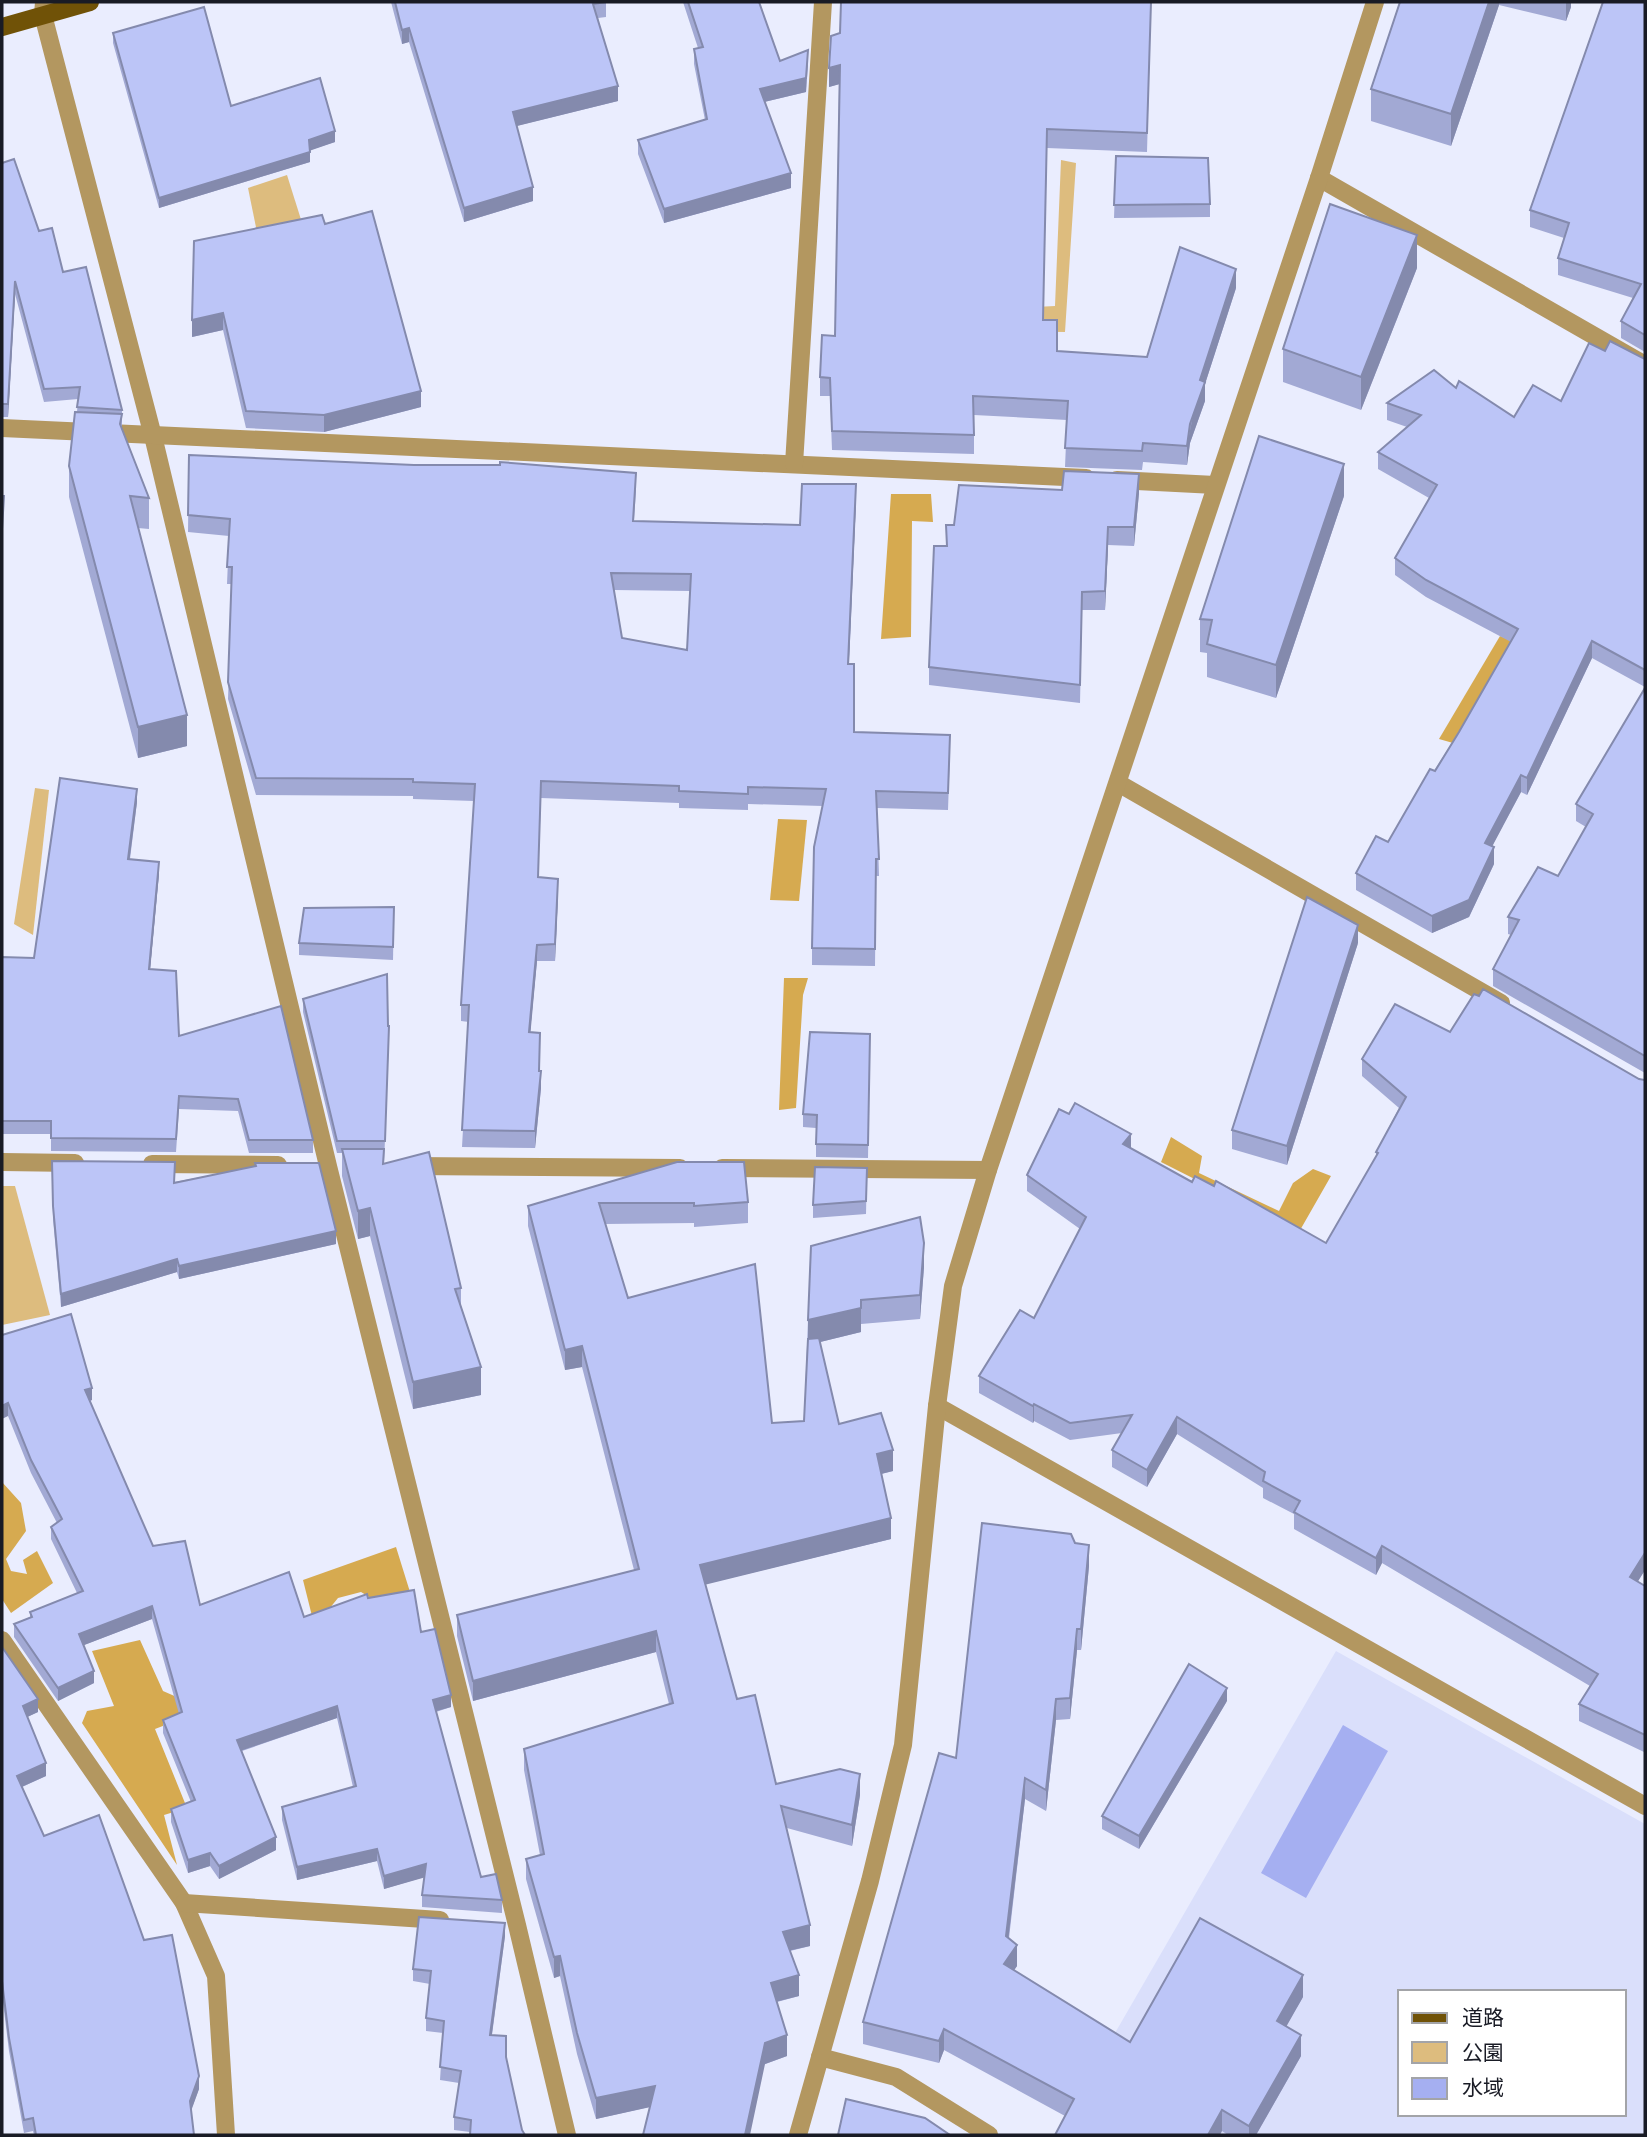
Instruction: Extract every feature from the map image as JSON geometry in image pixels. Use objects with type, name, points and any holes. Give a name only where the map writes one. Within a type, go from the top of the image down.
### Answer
[{"type":"main road","points":[[2,27],[44,8],[90,2]]},
{"type":"street","points":[[794,464],[823,2]]},
{"type":"street","points":[[798,2135],[870,1881],[904,1745],[937,1406],[953,1286],[988,1170],[1319,178],[1375,2]]},
{"type":"street","points":[[44,8],[153,436],[322,1166],[510,1924],[567,2135]]},
{"type":"street","points":[[1319,178],[1645,365]]},
{"type":"street","points":[[2,428],[1216,485]]},
{"type":"street","points":[[1118,783],[1521,1014]]},
{"type":"street","points":[[2,1162],[97,1163]]},
{"type":"street","points":[[138,1164],[322,1166]]},
{"type":"street","points":[[397,1166],[988,1170]]},
{"type":"street","points":[[937,1406],[1645,1806]]},
{"type":"street","points":[[2,1640],[184,1903],[216,1976],[226,2135]]},
{"type":"street","points":[[184,1903],[462,1921]]},
{"type":"street","points":[[820,2057],[896,2077],[989,2135]]},
{"type":"shaded area","points":[[891,494],[931,494],[933,522],[912,521],[911,637],[881,639]]},
{"type":"shaded area","points":[[1500,636],[1515,642],[1453,743],[1439,739]]},
{"type":"shaded area","points":[[778,819],[807,820],[799,901],[770,900]]},
{"type":"shaded area","points":[[784,978],[808,978],[803,995],[796,1108],[779,1110]]},
{"type":"shaded area","points":[[1171,1137],[1202,1156],[1199,1173],[1279,1211],[1293,1183],[1313,1169],[1331,1176],[1299,1232],[1161,1162]]},
{"type":"shaded area","points":[[2,1482],[21,1503],[26,1531],[6,1559],[11,1571],[27,1574],[23,1560],[37,1551],[53,1583],[11,1613],[2,1599]]},
{"type":"shaded area","points":[[396,1547],[410,1592],[376,1601],[361,1592],[338,1598],[325,1614],[312,1616],[303,1580]]},
{"type":"shaded area","points":[[140,1640],[163,1691],[179,1698],[186,1717],[155,1729],[187,1808],[164,1815],[177,1865],[82,1723],[87,1711],[114,1706],[92,1651]]},
{"type":"shaded area","points":[[1336,1651],[1645,1824],[1645,2135],[1056,2135]]},
{"type":"green space","points":[[1061,160],[1076,163],[1065,332],[997,331],[997,309],[1055,306]]},
{"type":"green space","points":[[287,175],[303,226],[258,237],[248,188]]},
{"type":"green space","points":[[35,788],[49,790],[33,935],[14,924]]},
{"type":"green space","points":[[2,1186],[15,1186],[50,1315],[2,1325]]},
{"type":"water","points":[[1343,1725],[1388,1751],[1306,1898],[1261,1873]]},
{"type":"building","points":[[395,2],[606,2],[593,4],[618,86],[513,112],[533,187],[464,208],[409,28],[402,30]]},
{"type":"building","points":[[688,2],[759,2],[780,61],[808,50],[806,78],[760,89],[791,173],[664,209],[638,140],[707,119],[694,49],[703,47]]},
{"type":"building","points":[[841,2],[1151,2],[1147,133],[1047,129],[1043,320],[1057,320],[1057,351],[1147,357],[1180,247],[1236,269],[1200,380],[1205,382],[1190,424],[1187,446],[1143,443],[1142,451],[1065,448],[1068,401],[973,396],[974,435],[832,431],[830,378],[820,377],[822,335],[835,336],[840,65],[829,68],[831,36],[840,33]]},
{"type":"building","points":[[1400,2],[1489,2],[1451,114],[1371,89]]},
{"type":"building","points":[[1603,2],[1645,2],[1645,335],[1621,321],[1641,284],[1558,258],[1569,223],[1530,210]]},
{"type":"building","points":[[204,7],[231,106],[320,78],[335,131],[309,140],[310,152],[159,198],[113,33]]},
{"type":"building","points":[[1116,156],[1208,158],[1210,204],[1114,205]]},
{"type":"building","points":[[14,159],[39,231],[52,228],[63,272],[86,267],[122,410],[77,407],[80,387],[44,389],[15,281],[8,404],[2,404],[2,163]]},
{"type":"building","points":[[1330,204],[1417,235],[1361,377],[1283,349]]},
{"type":"building","points":[[372,211],[421,391],[324,415],[246,411],[223,313],[192,320],[194,241],[322,215],[325,224]]},
{"type":"building","points":[[1610,341],[1645,359],[1645,670],[1592,641],[1527,778],[1521,775],[1485,843],[1494,847],[1469,900],[1432,916],[1356,873],[1376,836],[1388,842],[1430,769],[1435,771],[1459,732],[1518,629],[1426,580],[1395,558],[1437,485],[1378,452],[1421,415],[1387,403],[1434,370],[1456,388],[1459,381],[1514,417],[1533,385],[1561,401],[1589,343],[1605,351]]},
{"type":"building","points":[[75,412],[122,414],[120,424],[149,498],[130,496],[187,715],[138,727],[69,466]]},
{"type":"building","points":[[1259,436],[1344,464],[1276,665],[1207,644],[1212,620],[1200,619]]},
{"type":"building","points":[[189,455],[414,465],[500,465],[500,462],[636,473],[633,521],[800,525],[802,484],[856,484],[848,664],[854,664],[854,732],[950,735],[948,793],[876,791],[879,859],[876,859],[875,949],[812,948],[814,847],[826,789],[748,787],[748,794],[679,791],[679,786],[541,781],[538,877],[558,879],[555,944],[537,945],[529,1032],[540,1033],[541,1071],[535,1131],[462,1130],[469,1005],[461,1005],[475,784],[413,782],[413,779],[256,778],[228,682],[232,567],[227,567],[230,519],[188,515]],"holes":[[[611,573],[691,574],[687,650],[622,638]]]},
{"type":"building","points":[[1064,471],[1139,474],[1134,527],[1108,527],[1105,591],[1082,592],[1080,685],[929,667],[934,546],[947,546],[946,525],[954,525],[959,485],[1062,490]]},
{"type":"building","points":[[2,496],[4,496],[2,529]]},
{"type":"building","points":[[1645,688],[1645,1056],[1493,969],[1519,920],[1508,917],[1538,867],[1558,876],[1593,814],[1576,804]]},
{"type":"building","points":[[60,778],[137,789],[128,859],[159,862],[149,969],[176,971],[179,1036],[281,1006],[313,1140],[249,1140],[238,1099],[179,1096],[176,1139],[51,1138],[51,1121],[2,1121],[2,957],[34,958]]},
{"type":"building","points":[[1307,897],[1358,925],[1287,1146],[1232,1130]]},
{"type":"building","points":[[394,907],[393,947],[299,943],[304,908]]},
{"type":"building","points":[[387,974],[389,1026],[385,1141],[337,1141],[303,999]]},
{"type":"building","points":[[1483,989],[1645,1080],[1645,1553],[1630,1577],[1645,1586],[1645,1735],[1579,1704],[1598,1674],[1382,1546],[1376,1558],[1294,1512],[1300,1501],[1263,1481],[1265,1472],[1177,1417],[1147,1470],[1112,1450],[1132,1415],[1070,1423],[979,1376],[1020,1310],[1034,1318],[1086,1217],[1027,1175],[1059,1109],[1069,1114],[1075,1103],[1131,1134],[1123,1144],[1192,1182],[1195,1176],[1214,1186],[1216,1181],[1326,1243],[1378,1153],[1376,1152],[1406,1097],[1362,1059],[1395,1004],[1450,1032],[1474,994],[1479,996]]},
{"type":"building","points":[[810,1032],[870,1034],[868,1145],[816,1144],[817,1115],[803,1114]]},
{"type":"building","points":[[342,1149],[384,1149],[383,1164],[429,1152],[461,1288],[455,1289],[481,1367],[413,1382],[370,1208],[358,1211]]},
{"type":"building","points":[[52,1161],[175,1162],[174,1183],[256,1166],[255,1163],[319,1163],[336,1231],[179,1266],[177,1259],[61,1294]]},
{"type":"building","points":[[677,1162],[744,1162],[748,1202],[694,1206],[694,1203],[599,1203],[628,1298],[755,1264],[772,1423],[804,1421],[808,1339],[819,1338],[839,1424],[881,1413],[893,1450],[877,1454],[891,1518],[700,1565],[737,1699],[755,1695],[776,1784],[840,1769],[860,1774],[852,1825],[781,1806],[810,1925],[783,1932],[799,1975],[771,1983],[787,2035],[765,2043],[745,2135],[643,2135],[655,2086],[596,2098],[577,2033],[560,1956],[554,1957],[526,1859],[544,1854],[524,1749],[673,1703],[656,1631],[473,1681],[457,1615],[639,1569],[582,1346],[565,1350],[528,1206]]},
{"type":"building","points":[[815,1167],[867,1168],[866,1201],[813,1205]]},
{"type":"building","points":[[920,1217],[924,1243],[920,1295],[861,1300],[861,1308],[808,1320],[811,1246]]},
{"type":"building","points":[[71,1314],[92,1388],[85,1390],[153,1546],[185,1541],[200,1605],[289,1572],[304,1617],[367,1594],[368,1598],[414,1590],[421,1632],[435,1629],[451,1695],[433,1700],[481,1877],[496,1874],[502,1900],[422,1895],[426,1864],[384,1876],[377,1849],[297,1867],[282,1807],[356,1786],[337,1706],[237,1740],[276,1837],[219,1866],[210,1853],[188,1860],[171,1809],[195,1800],[163,1720],[182,1712],[152,1606],[79,1634],[94,1671],[58,1688],[14,1624],[32,1617],[30,1612],[83,1591],[51,1527],[62,1519],[31,1460],[8,1403],[2,1406],[2,1335]]},
{"type":"building","points":[[982,1523],[1071,1534],[1075,1543],[1089,1545],[1081,1629],[1077,1629],[1070,1698],[1056,1699],[1046,1790],[1025,1778],[1006,1936],[1017,1945],[1004,1964],[1130,2042],[1200,1918],[1303,1975],[1277,2021],[1301,2035],[1249,2126],[1222,2110],[1208,2135],[1055,2135],[1074,2099],[944,2029],[939,2041],[863,2022],[939,1753],[956,1758]]},
{"type":"building","points":[[2,1647],[38,1699],[23,1706],[46,1763],[17,1776],[44,1836],[99,1815],[144,1940],[172,1935],[199,2076],[190,2101],[194,2135],[36,2135],[33,2118],[24,2120],[2,1981]]},
{"type":"building","points":[[1189,1664],[1227,1688],[1139,1836],[1102,1816]]},
{"type":"building","points":[[419,1917],[505,1923],[490,2035],[506,2036],[506,2057],[525,2135],[470,2135],[471,2120],[454,2117],[461,2071],[440,2067],[444,2021],[426,2018],[431,1971],[413,1969]]},
{"type":"building","points":[[846,2099],[925,2118],[950,2135],[838,2135]]}]
